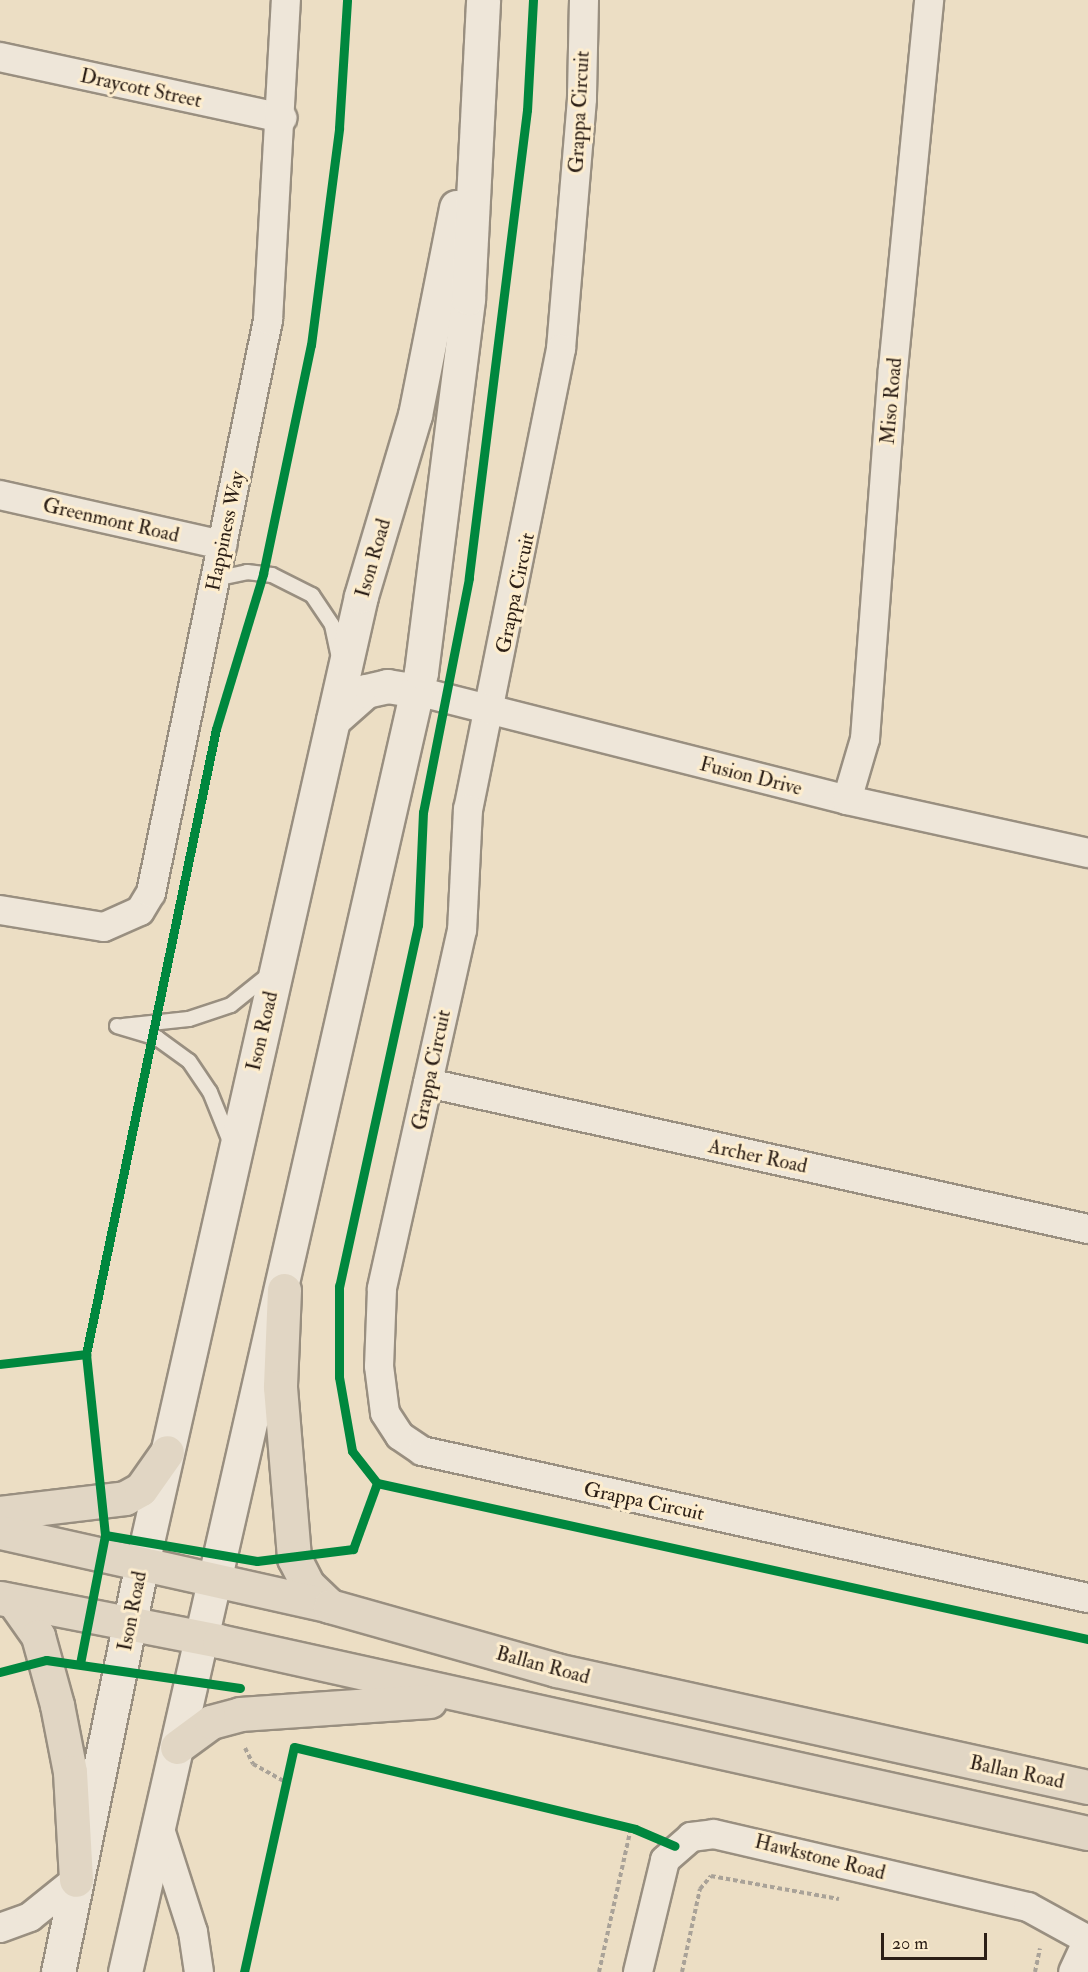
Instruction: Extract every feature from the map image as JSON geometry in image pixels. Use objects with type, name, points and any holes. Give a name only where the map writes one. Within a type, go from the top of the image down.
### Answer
[{"type":"main road","name":"Ison Road","points":[[125,1972],[214,1580],[284,1290],[417,691],[468,298],[483,0]]},
{"type":"main road","name":"Ison Road","points":[[58,1972],[142,1564],[333,720],[415,415],[479,94]]},
{"type":"main road","points":[[333,720],[366,691],[387,686],[417,691]]},
{"type":"main road","points":[[284,1290],[280,1387],[294,1558],[307,1584],[330,1606]]},
{"type":"main road","points":[[0,1513],[125,1498],[141,1489],[167,1452]]},
{"type":"main road","name":"Ballan Road","points":[[0,1532],[330,1606],[556,1670],[1088,1787]]},
{"type":"main road","points":[[7,1600],[201,1637],[1088,1833]]},
{"type":"main road","points":[[7,1600],[38,1636],[57,1705],[70,1772],[76,1880]]},
{"type":"main road","points":[[177,1747],[211,1722],[240,1714],[354,1702],[483,1700]]},
{"type":"street","name":"Happiness Way","points":[[0,910],[104,927],[140,911],[151,892],[268,320],[282,118],[286,0]]},
{"type":"street","name":"Grappa Circuit","points":[[584,0],[582,99],[561,349],[465,837],[462,930],[382,1289],[382,1392],[386,1413],[400,1436],[422,1451],[1088,1598]]},
{"type":"street","name":"Miso Road","points":[[847,800],[865,739],[893,369],[929,0]]},
{"type":"street","name":"Draycott Street","points":[[0,57],[282,118]]},
{"type":"street","name":"Greenmont Road","points":[[0,495],[222,545]]},
{"type":"street","name":"Fusion Drive","points":[[417,691],[847,800],[1088,853]]},
{"type":"street","name":"Archer Road","points":[[428,1083],[1088,1229]]},
{"type":"street","points":[[158,1823],[193,1932],[199,1972]]},
{"type":"street","name":"Hawkstone Road","points":[[675,1846],[691,1837],[735,1837],[1028,1907],[1080,1955]]},
{"type":"street","points":[[638,1972],[658,1882],[675,1846]]},
{"type":"street","points":[[0,1928],[30,1917],[76,1880]]},
{"type":"lane","points":[[215,579],[247,572],[272,575],[312,595],[332,625],[344,675]]},
{"type":"lane","points":[[235,1154],[210,1092],[189,1061],[157,1038],[117,1026],[189,1019],[231,1005],[260,986],[279,960]]},
{"type":"path","points":[[244,1972],[294,1747],[631,1828],[675,1846]]},
{"type":"path","points":[[599,1972],[631,1828]]},
{"type":"path","points":[[682,1972],[700,1889],[711,1876],[848,1901]]},
{"type":"path","points":[[1030,1941],[1080,1955]]},
{"type":"path","points":[[1035,1972],[1041,1944]]},
{"type":"cycle path","points":[[86,1354],[216,729],[263,574],[311,345],[339,128],[347,0]]},
{"type":"cycle path","points":[[533,0],[527,110],[469,578],[423,812],[418,925],[339,1286],[339,1377],[352,1451],[377,1483],[1088,1639]]},
{"type":"cycle path","points":[[0,1364],[86,1354],[105,1535],[80,1664]]},
{"type":"cycle path","points":[[105,1535],[257,1561],[353,1549],[377,1483]]},
{"type":"cycle path","points":[[0,1672],[46,1660],[240,1688]]},
{"type":"cycle path","points":[[244,1972],[294,1747],[635,1829],[675,1846]]}]
